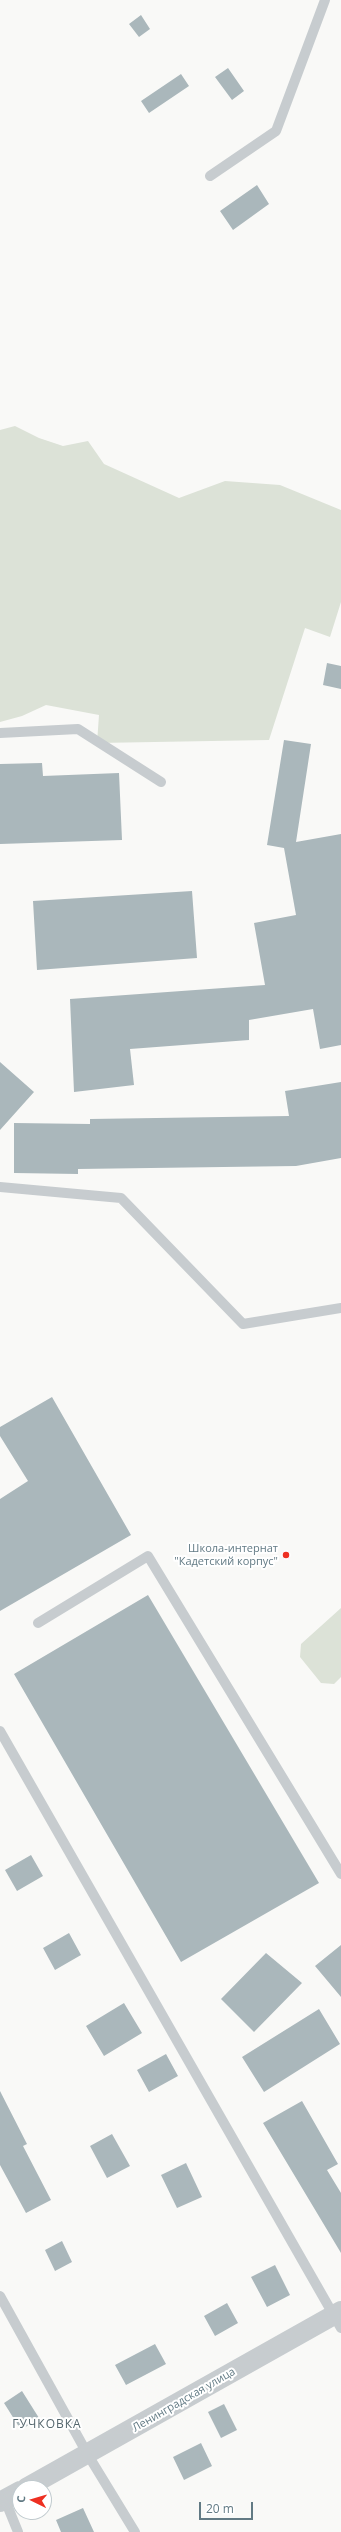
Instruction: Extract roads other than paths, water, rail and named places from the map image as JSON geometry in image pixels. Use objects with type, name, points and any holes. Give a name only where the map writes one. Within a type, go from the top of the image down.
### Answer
[{"type":"street","name":"Ленинградская улица","points":[[41,2480],[339,2318]]},
{"type":"lane","points":[[210,176],[276,131],[325,0]]},
{"type":"lane","points":[[0,733],[78,729],[161,782]]},
{"type":"lane","points":[[0,1187],[121,1198],[243,1324],[341,1308]]},
{"type":"lane","points":[[38,1623],[148,1556],[341,1874]]},
{"type":"lane","points":[[0,1731],[339,2318]]},
{"type":"lane","points":[[0,2296],[88,2455],[135,2532]]},
{"type":"lane","points":[[8,2498],[18,2532]]},
{"type":"place","name":"Школа-интернат \"Кадетский корпус\"","points":[[286,1555]]},
{"type":"district","name":"ГУЧКОВКА","points":[[47,2425]]}]
